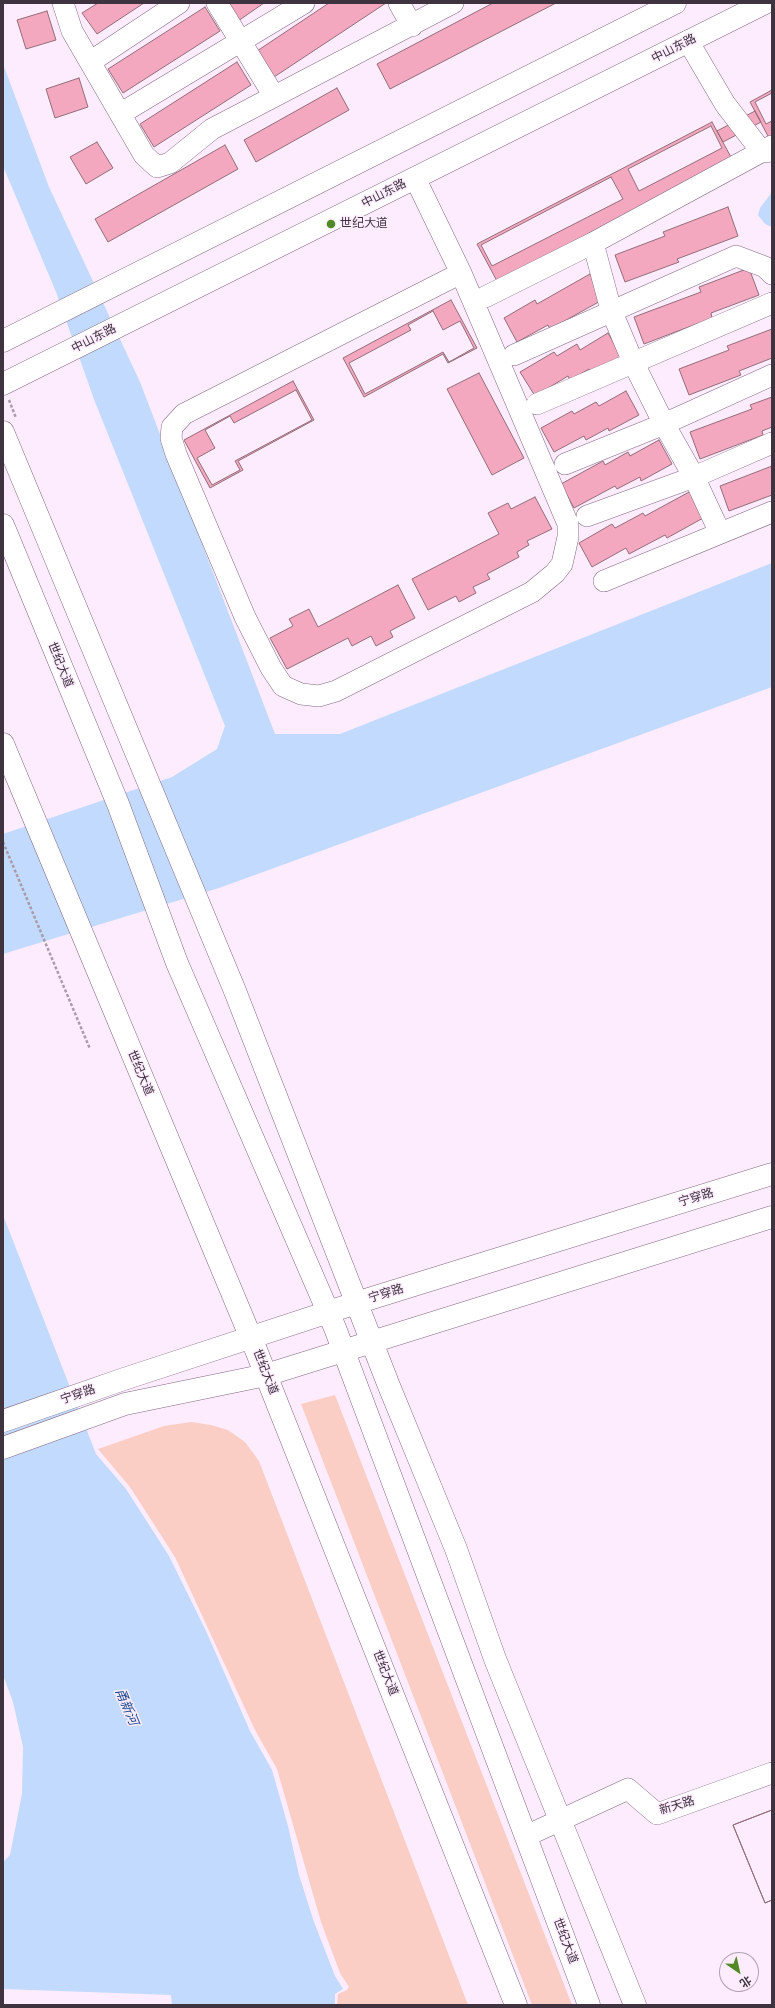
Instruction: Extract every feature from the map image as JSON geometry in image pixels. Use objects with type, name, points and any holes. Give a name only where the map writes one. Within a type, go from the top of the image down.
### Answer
[{"type":"main road","points":[[4,340],[675,3]]},
{"type":"main road","name":"中山东路","points":[[3,384],[765,3]]},
{"type":"main road","points":[[3,432],[235,991],[356,1303],[456,1548],[495,1659],[635,2005]]},
{"type":"main road","name":"世纪大道","points":[[3,525],[118,804],[177,963],[343,1352],[589,2005]]},
{"type":"main road","name":"世纪大道","points":[[3,744],[251,1338],[516,2005]]},
{"type":"main road","name":"宁穿路","points":[[3,1421],[124,1379],[327,1314],[356,1303],[772,1174]]},
{"type":"main road","name":"宁穿路","points":[[3,1448],[125,1404],[266,1375],[772,1217]]},
{"type":"street","points":[[63,3],[72,31],[144,156],[157,167],[170,163],[212,129],[412,26],[453,3]]},
{"type":"street","points":[[90,62],[179,3]]},
{"type":"street","points":[[217,3],[274,96]]},
{"type":"street","points":[[120,114],[304,3]]},
{"type":"street","points":[[399,3],[412,26]]},
{"type":"street","points":[[485,297],[769,150],[725,104],[688,41]]},
{"type":"street","points":[[414,178],[461,273],[568,524],[568,538],[562,564],[556,573],[532,592],[336,691],[319,696],[301,694],[283,686],[271,668],[245,617],[176,454],[171,438],[172,427],[184,414],[461,273]]},
{"type":"street","points":[[593,242],[611,310],[633,362],[664,424],[694,477],[720,533]]},
{"type":"street","points":[[514,355],[611,310],[736,256],[765,267],[772,274]]},
{"type":"street","points":[[537,404],[772,303]]},
{"type":"street","points":[[565,464],[664,424],[772,375]]},
{"type":"street","points":[[588,516],[694,477],[772,443]]},
{"type":"street","points":[[604,581],[772,512]]},
{"type":"street","name":"新天路","points":[[526,1836],[628,1789],[657,1814],[772,1773]]},
{"type":"path","points":[[3,843],[90,1049]]},
{"type":"shaded area","points":[[335,1395],[572,2005],[532,2005],[301,1404]]},
{"type":"shaded area","points":[[191,1422],[211,1425],[228,1430],[245,1442],[259,1461],[468,2005],[337,2005],[338,1994],[347,1990],[349,1987],[340,1973],[321,1922],[277,1769],[255,1730],[175,1557],[130,1487],[98,1449],[164,1426]]},
{"type":"water","points":[[3,64],[49,187],[140,382],[275,734],[340,734],[772,563],[772,687],[219,888],[3,954],[3,834],[172,777],[217,749],[225,726],[95,402],[56,292],[3,166]]},
{"type":"water","points":[[772,192],[772,227],[765,224],[758,215],[760,208]]},
{"type":"water","name":"甬新河","points":[[3,1215],[96,1454],[126,1489],[169,1556],[206,1631],[250,1731],[272,1770],[288,1826],[299,1875],[314,1922],[335,1976],[343,1989],[335,1994],[335,2005],[172,2005],[171,1995],[3,1989],[3,1862],[10,1855],[22,1794],[23,1747],[13,1702],[3,1675]]},
{"type":"building","points":[[98,3],[144,3],[97,34],[82,13]]},
{"type":"building","points":[[226,3],[264,3],[238,21]]},
{"type":"building","points":[[329,3],[386,3],[271,79],[254,53]]},
{"type":"building","points":[[493,3],[556,3],[390,89],[377,64]]},
{"type":"building","points":[[205,7],[220,31],[123,93],[108,69]]},
{"type":"building","points":[[47,11],[56,40],[26,49],[17,20]]},
{"type":"building","points":[[237,62],[251,85],[154,147],[140,124]]},
{"type":"building","points":[[79,78],[88,107],[55,118],[46,89]]},
{"type":"building","points":[[337,88],[349,110],[256,162],[244,140]]},
{"type":"building","points":[[772,90],[772,136],[769,138],[750,102]]},
{"type":"building","points":[[772,93],[772,121],[766,124],[755,102]]},
{"type":"building","points":[[755,111],[761,122],[723,142],[717,131]]},
{"type":"building","points":[[712,122],[732,159],[497,281],[477,244]]},
{"type":"building","points":[[711,126],[722,148],[639,191],[628,169]]},
{"type":"building","points":[[97,142],[113,168],[86,184],[70,157]]},
{"type":"building","points":[[225,145],[238,169],[108,242],[95,219]]},
{"type":"building","points":[[611,177],[623,199],[492,266],[481,245]]},
{"type":"building","points":[[728,207],[738,236],[677,259],[679,262],[625,282],[615,255],[665,236],[663,232]]},
{"type":"building","points":[[749,268],[759,295],[711,313],[712,318],[644,344],[634,317],[701,292],[699,287]]},
{"type":"building","points":[[590,274],[604,299],[550,329],[548,325],[517,342],[504,318],[535,300],[537,304]]},
{"type":"building","points":[[451,300],[477,348],[448,363],[443,354],[364,397],[343,358]]},
{"type":"building","points":[[433,311],[443,330],[460,321],[474,348],[449,362],[443,352],[365,394],[349,363],[411,330],[408,325]]},
{"type":"building","points":[[772,329],[772,358],[739,371],[741,375],[689,395],[679,369],[729,350],[727,346]]},
{"type":"building","points":[[608,333],[622,357],[593,374],[589,369],[570,380],[568,376],[535,396],[520,372],[554,352],[557,356],[577,344],[580,350]]},
{"type":"building","points":[[479,373],[524,458],[492,475],[447,389]]},
{"type":"building","points":[[293,381],[314,420],[238,461],[243,470],[210,488],[184,440]]},
{"type":"building","points":[[296,390],[312,420],[235,461],[240,470],[212,485],[197,458],[215,448],[205,430],[230,416],[234,423]]},
{"type":"building","points":[[626,391],[639,415],[609,431],[608,428],[586,440],[584,436],[554,452],[541,428],[572,411],[574,414],[596,402],[599,406]]},
{"type":"building","points":[[772,397],[772,427],[762,431],[763,435],[700,459],[690,432],[752,409],[750,405]]},
{"type":"building","points":[[659,440],[672,464],[641,481],[640,477],[617,489],[615,486],[574,508],[561,484],[603,461],[605,465],[628,452],[630,456]]},
{"type":"building","points":[[772,466],[772,495],[729,511],[720,486]]},
{"type":"building","points":[[691,491],[705,517],[667,538],[665,535],[629,554],[626,548],[592,567],[579,543],[612,524],[615,528],[643,513],[645,516]]},
{"type":"building","points":[[535,497],[552,529],[527,541],[529,545],[517,552],[519,557],[487,574],[490,579],[473,587],[476,593],[459,602],[456,596],[428,610],[412,579],[499,534],[488,513],[508,503],[511,509]]},
{"type":"building","points":[[398,585],[415,618],[390,631],[393,637],[376,646],[371,636],[352,646],[348,638],[287,669],[270,638],[293,626],[289,619],[309,609],[318,627]]},
{"type":"building","points":[[772,1810],[772,1900],[765,1903],[733,1825]]},
{"type":"building","points":[[772,1810],[772,1900],[765,1903],[733,1825]]},
{"type":"place","name":"世纪大道","points":[[331,224]]}]
